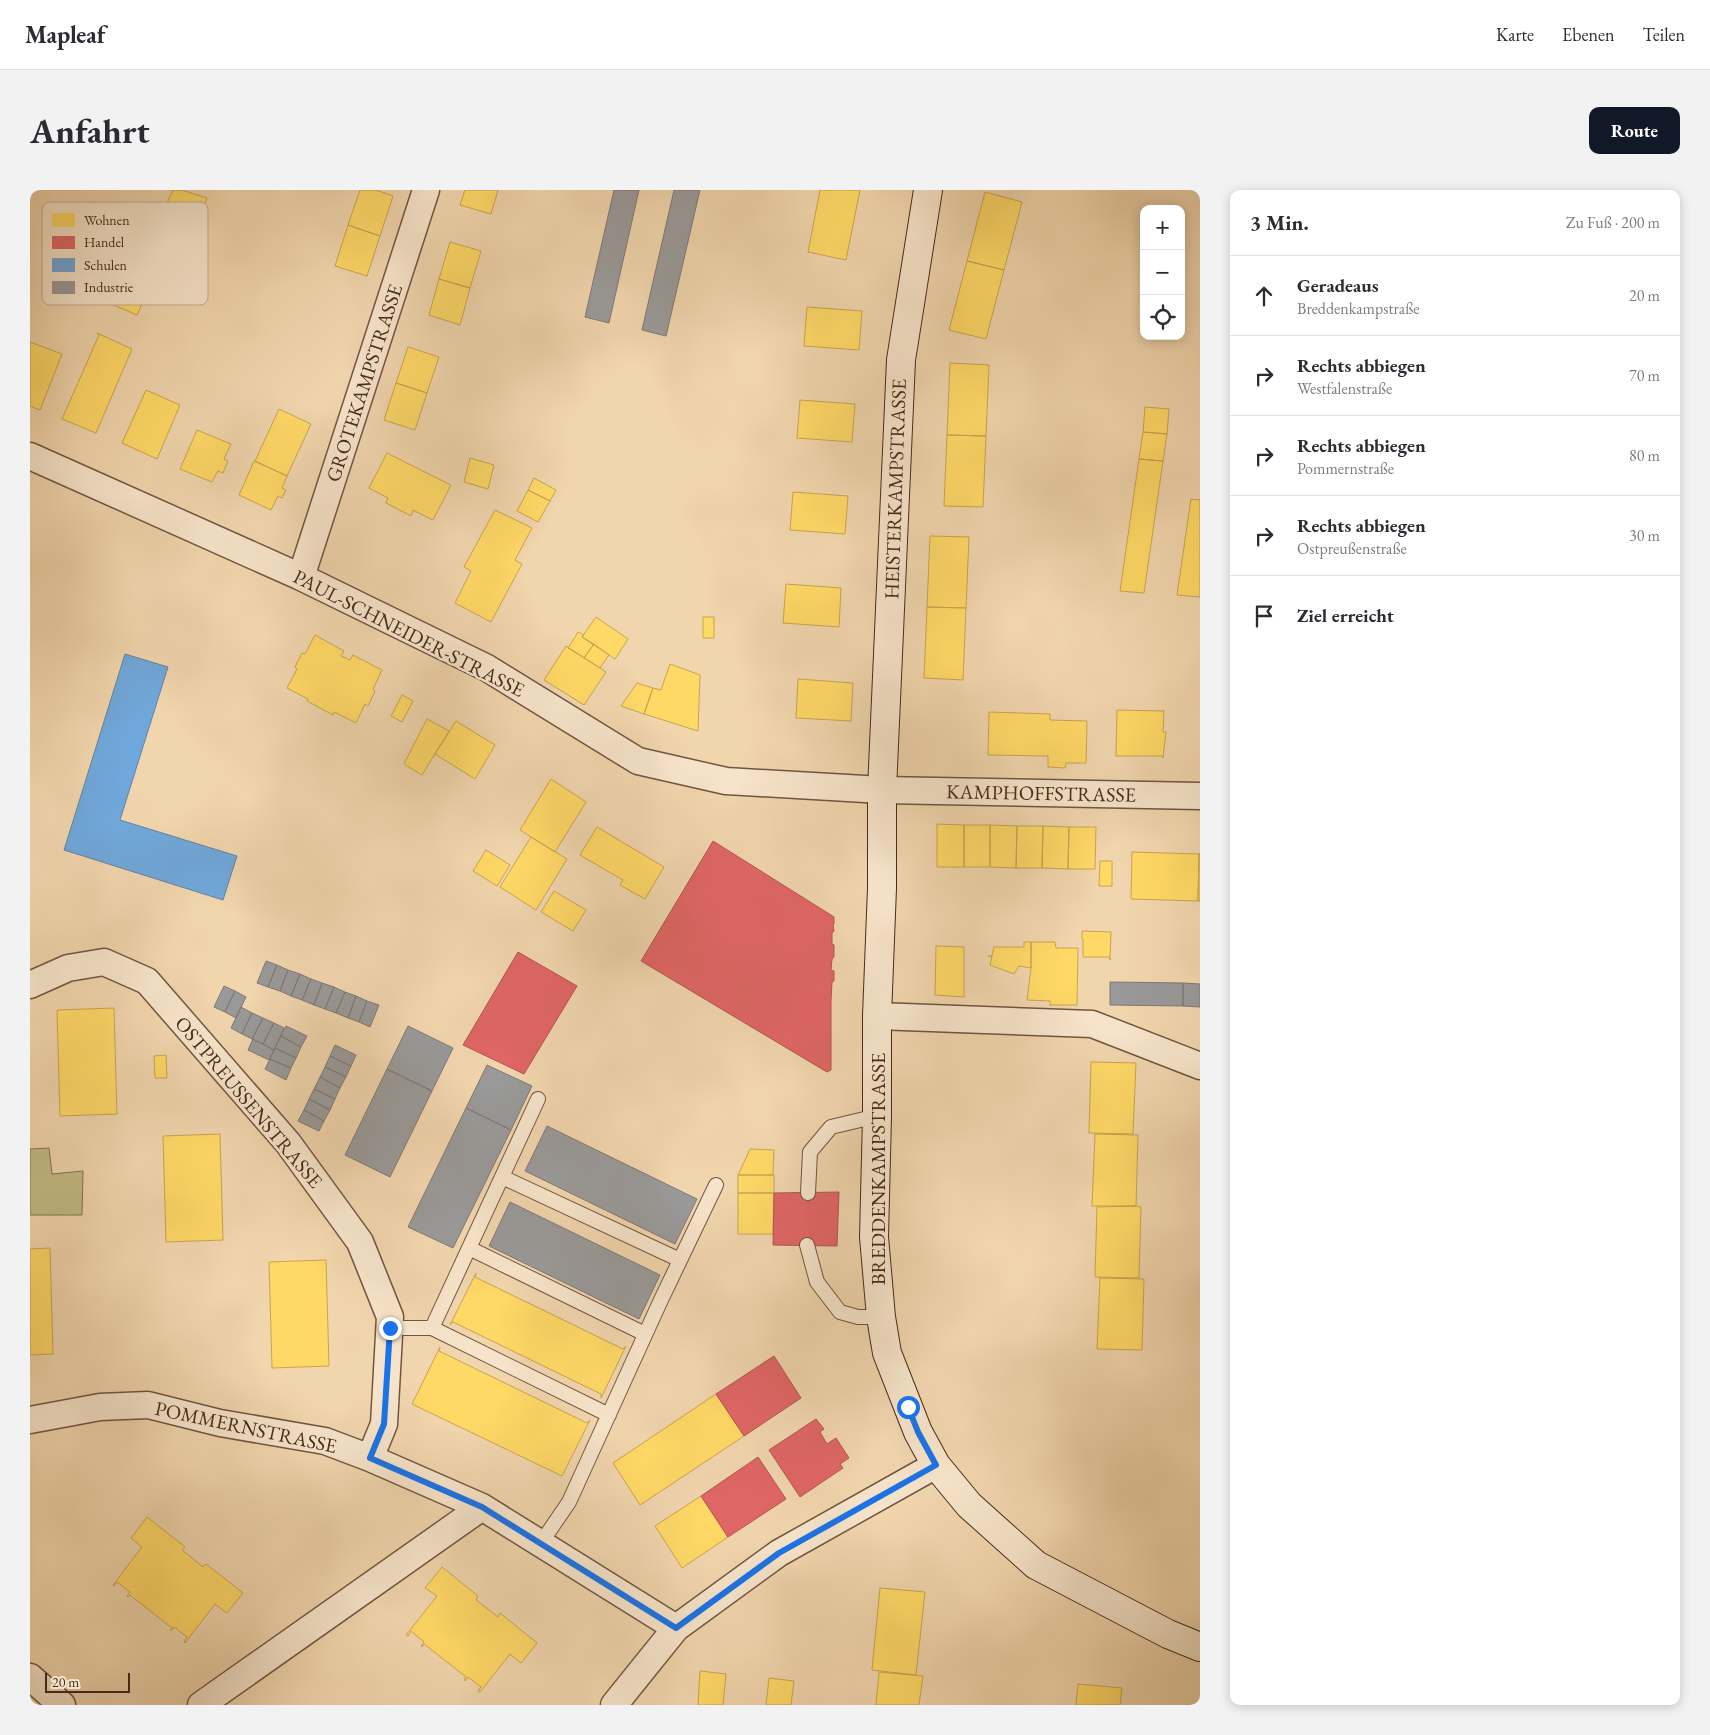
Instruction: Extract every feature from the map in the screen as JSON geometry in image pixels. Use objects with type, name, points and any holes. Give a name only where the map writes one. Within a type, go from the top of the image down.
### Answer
[{"type":"street","name":"GROTEKAMPSTRASSE","points":[[301,577],[426,190]]},
{"type":"street","name":"HEISTERKAMPSTRASSE","points":[[882,790],[901,360],[928,190]]},
{"type":"street","name":"PAUL-SCHNEIDER-STRASSE","points":[[30,456],[301,577],[487,668],[638,761],[726,781],[882,790]]},
{"type":"street","name":"KAMPHOFFSTRASSE","points":[[882,790],[1200,796]]},
{"type":"street","name":"BREDDENKAMPSTRASSE","points":[[882,790],[878,1116],[874,1237],[881,1317],[887,1353],[918,1432],[936,1465],[968,1505],[1036,1565],[1168,1634],[1200,1647]]},
{"type":"street","name":"OSTPREUSSENSTRASSE","points":[[30,985],[68,968],[104,962],[146,981],[288,1143],[360,1242],[390,1317],[384,1424],[370,1458]]},
{"type":"street","points":[[878,1016],[1092,1024],[1200,1066]]},
{"type":"street","name":"POMMERNSTRASSE","points":[[30,1420],[100,1407],[148,1405],[220,1423],[325,1441],[370,1458],[482,1507],[676,1628]]},
{"type":"street","points":[[614,1705],[676,1628],[779,1553],[936,1465]]},
{"type":"street","points":[[201,1705],[482,1507]]},
{"type":"street","points":[[30,1678],[62,1705]]},
{"type":"lane","points":[[432,1328],[538,1099]]},
{"type":"lane","points":[[808,1193],[810,1152],[831,1127],[878,1116]]},
{"type":"lane","points":[[502,1177],[680,1260]]},
{"type":"lane","points":[[540,1543],[569,1502],[645,1334],[716,1185]]},
{"type":"lane","points":[[807,1245],[818,1282],[840,1312],[858,1317],[881,1317]]},
{"type":"lane","points":[[469,1248],[645,1334]]},
{"type":"lane","points":[[390,1328],[432,1328],[609,1415]]},
{"type":"shaded area","points":[[49,1148],[52,1174],[83,1171],[82,1215],[30,1215],[30,1149]]},
{"type":"building: Wohnen","points":[[173,190],[182,190],[207,198],[205,202],[167,202]]},
{"type":"building: Wohnen","points":[[360,190],[376,190],[393,196],[380,236],[348,225]]},
{"type":"building: Wohnen","points":[[465,190],[498,190],[491,214],[460,205]]},
{"type":"building: Wohnen","points":[[820,190],[860,190],[846,260],[808,252]]},
{"type":"building: Wohnen","points":[[985,192],[1022,202],[1004,270],[967,261]]},
{"type":"building: Wohnen","points":[[348,225],[380,236],[367,276],[335,266]]},
{"type":"building: Wohnen","points":[[450,242],[481,251],[470,288],[439,279]]},
{"type":"building: Wohnen","points":[[967,261],[1004,270],[986,339],[949,330]]},
{"type":"building: Wohnen","points":[[439,279],[470,288],[460,325],[429,315]]},
{"type":"building: Wohnen","points":[[113,305],[142,305],[137,315]]},
{"type":"building: Wohnen","points":[[807,307],[862,311],[859,350],[804,346]]},
{"type":"building: Wohnen","points":[[97,333],[132,349],[96,433],[62,419],[99,335]]},
{"type":"building: Wohnen","points":[[30,342],[62,354],[40,410],[30,406]]},
{"type":"building: Wohnen","points":[[408,347],[439,357],[427,393],[396,383]]},
{"type":"building: Wohnen","points":[[950,363],[989,365],[986,436],[947,435]]},
{"type":"building: Wohnen","points":[[396,383],[427,393],[415,430],[384,420]]},
{"type":"building: Wohnen","points":[[146,390],[180,405],[157,459],[122,443]]},
{"type":"building: Wohnen","points":[[800,400],[855,404],[852,442],[797,438]]},
{"type":"building: Wohnen","points":[[1145,407],[1169,409],[1167,434],[1143,432]]},
{"type":"building: Wohnen","points":[[279,409],[311,424],[287,476],[255,461]]},
{"type":"building: Wohnen","points":[[197,430],[231,444],[224,459],[228,461],[223,473],[218,471],[212,482],[180,469]]},
{"type":"building: Wohnen","points":[[1143,432],[1167,434],[1163,461],[1139,459]]},
{"type":"building: Wohnen","points":[[947,435],[986,436],[983,507],[944,506]]},
{"type":"building: Wohnen","points":[[387,453],[451,485],[433,520],[413,510],[411,516],[386,503],[388,498],[369,488]]},
{"type":"building: Wohnen","points":[[470,458],[494,465],[488,489],[464,482]]},
{"type":"building: Wohnen","points":[[1139,459],[1163,461],[1144,593],[1120,591]]},
{"type":"building: Wohnen","points":[[254,461],[287,476],[282,488],[286,490],[282,498],[278,496],[271,510],[239,495]]},
{"type":"building: Wohnen","points":[[534,478],[556,490],[550,501],[528,490]]},
{"type":"building: Wohnen","points":[[528,490],[550,501],[538,522],[517,511]]},
{"type":"building: Wohnen","points":[[793,492],[848,496],[845,534],[790,530]]},
{"type":"building: Wohnen","points":[[1191,499],[1200,500],[1200,597],[1177,595]]},
{"type":"building: Wohnen","points":[[495,510],[532,528],[515,560],[522,564],[491,622],[455,603],[471,571],[464,567]]},
{"type":"building: Wohnen","points":[[930,536],[969,537],[966,608],[927,607]]},
{"type":"building: Wohnen","points":[[786,584],[841,588],[839,627],[783,623]]},
{"type":"building: Wohnen","points":[[927,607],[966,608],[963,680],[924,678]]},
{"type":"building: Wohnen","points":[[596,617],[628,639],[615,659],[582,637]]},
{"type":"building: Wohnen","points":[[703,617],[714,617],[714,638],[703,638]]},
{"type":"building: Wohnen","points":[[578,632],[584,635],[582,637],[594,644],[584,658],[568,648]]},
{"type":"building: Wohnen","points":[[315,635],[344,651],[341,656],[350,660],[353,655],[382,670],[373,689],[375,691],[368,706],[365,704],[356,723],[334,712],[333,715],[287,688],[297,669],[295,667],[302,653],[305,654]]},
{"type":"building: Wohnen","points":[[594,644],[609,655],[600,668],[584,658]]},
{"type":"building: Wohnen","points":[[566,646],[606,672],[584,705],[544,680]]},
{"type":"building: Wohnen","points":[[670,664],[700,675],[698,731],[644,714],[653,688],[661,690]]},
{"type":"building: Wohnen","points":[[798,679],[853,683],[851,721],[796,718]]},
{"type":"building: Wohnen","points":[[637,683],[653,688],[644,714],[621,706]]},
{"type":"building: Wohnen","points":[[402,695],[413,701],[402,722],[391,716]]},
{"type":"building: Wohnen","points":[[1117,710],[1164,710],[1163,732],[1166,732],[1163,758],[1162,756],[1116,756]]},
{"type":"building: Wohnen","points":[[989,712],[1050,714],[1050,720],[1087,721],[1086,763],[1066,763],[1065,768],[1048,767],[1048,756],[988,755]]},
{"type":"building: Wohnen","points":[[427,719],[449,731],[422,775],[404,764]]},
{"type":"building: Wohnen","points":[[456,721],[495,745],[475,779],[435,754]]},
{"type":"building: Wohnen","points":[[551,779],[586,802],[555,852],[520,830]]},
{"type":"building: Wohnen","points":[[937,824],[964,825],[964,867],[937,867]]},
{"type":"building: Wohnen","points":[[964,825],[990,825],[990,867],[964,867]]},
{"type":"building: Wohnen","points":[[990,825],[1017,826],[1016,868],[990,867]]},
{"type":"building: Wohnen","points":[[1017,826],[1043,826],[1042,868],[1016,868]]},
{"type":"building: Wohnen","points":[[1043,826],[1069,827],[1068,869],[1042,868]]},
{"type":"building: Wohnen","points":[[597,827],[664,867],[645,899],[620,885],[623,880],[580,855]]},
{"type":"building: Wohnen","points":[[1069,827],[1096,827],[1095,869],[1068,869]]},
{"type":"building: Wohnen","points":[[531,837],[567,859],[536,910],[500,887]]},
{"type":"building: Wohnen","points":[[486,850],[510,865],[497,886],[473,871]]},
{"type":"building: Wohnen","points":[[1132,852],[1199,854],[1198,901],[1131,899]]},
{"type":"building: Wohnen","points":[[1199,854],[1200,901],[1198,901]]},
{"type":"building: Wohnen","points":[[1100,861],[1112,861],[1112,886],[1099,886]]},
{"type":"building: Wohnen","points":[[554,891],[586,910],[573,931],[541,912]]},
{"type":"building: Wohnen","points":[[1082,931],[1111,932],[1110,960],[1109,957],[1083,957]]},
{"type":"building: Wohnen","points":[[1024,942],[1031,942],[1031,968],[1019,966],[1014,974],[990,965],[992,957],[988,956],[992,956],[994,947],[1024,947]]},
{"type":"building: Wohnen","points":[[1031,942],[1055,942],[1056,948],[1078,948],[1077,1005],[1050,1006],[1050,1001],[1027,1000],[1031,968]]},
{"type":"building: Wohnen","points":[[936,946],[964,947],[964,997],[935,995]]},
{"type":"building: Wohnen","points":[[114,1008],[117,1114],[60,1116],[57,1010]]},
{"type":"building: Wohnen","points":[[166,1055],[167,1078],[155,1078],[154,1056]]},
{"type":"building: Wohnen","points":[[1091,1062],[1136,1063],[1133,1134],[1089,1133]]},
{"type":"building: Wohnen","points":[[220,1134],[223,1240],[166,1242],[163,1136]]},
{"type":"building: Wohnen","points":[[1095,1134],[1138,1135],[1136,1206],[1092,1206]]},
{"type":"building: Wohnen","points":[[750,1149],[774,1150],[773,1175],[738,1175]]},
{"type":"building: Wohnen","points":[[738,1175],[774,1175],[774,1193],[738,1193]]},
{"type":"building: Wohnen","points":[[738,1193],[774,1193],[773,1234],[738,1234]]},
{"type":"building: Wohnen","points":[[1097,1207],[1141,1207],[1139,1278],[1095,1277]]},
{"type":"building: Wohnen","points":[[50,1248],[53,1354],[30,1355],[30,1249]]},
{"type":"building: Wohnen","points":[[326,1260],[329,1366],[272,1368],[269,1262]]},
{"type":"building: Wohnen","points":[[476,1273],[475,1277],[623,1349],[626,1346],[601,1398],[601,1394],[453,1322],[450,1325]]},
{"type":"building: Wohnen","points":[[1100,1278],[1144,1279],[1142,1350],[1097,1349]]},
{"type":"building: Wohnen","points":[[440,1347],[439,1351],[587,1423],[590,1420],[562,1476],[412,1404]]},
{"type":"building: Wohnen","points":[[716,1394],[744,1436],[640,1505],[613,1463]]},
{"type":"building: Wohnen","points":[[701,1496],[728,1537],[682,1568],[655,1526]]},
{"type":"building: Wohnen","points":[[147,1517],[185,1547],[182,1550],[203,1567],[206,1564],[243,1593],[227,1613],[215,1604],[185,1643],[187,1637],[174,1627],[171,1631],[172,1628],[130,1595],[128,1597],[130,1592],[117,1582],[113,1585],[142,1547],[131,1538]]},
{"type":"building: Wohnen","points":[[442,1567],[478,1596],[476,1600],[498,1617],[500,1613],[537,1643],[521,1663],[510,1654],[480,1692],[478,1691],[481,1687],[468,1677],[465,1681],[466,1677],[424,1644],[422,1647],[424,1642],[411,1631],[408,1636],[406,1635],[437,1596],[425,1588]]},
{"type":"building: Wohnen","points":[[880,1588],[925,1592],[916,1675],[872,1670]]},
{"type":"building: Wohnen","points":[[700,1671],[726,1674],[723,1705],[698,1705]]},
{"type":"building: Wohnen","points":[[879,1672],[923,1676],[919,1705],[876,1705]]},
{"type":"building: Wohnen","points":[[769,1678],[794,1681],[791,1705],[766,1705]]},
{"type":"building: Wohnen","points":[[1078,1684],[1122,1688],[1120,1705],[1076,1705]]},
{"type":"building: Handel","points":[[713,841],[834,917],[832,944],[834,945],[834,957],[831,970],[834,971],[834,981],[832,982],[831,1000],[831,1070],[827,1072],[641,961]]},
{"type":"building: Handel","points":[[518,952],[577,986],[524,1074],[463,1045]]},
{"type":"building: Handel","points":[[839,1192],[837,1246],[773,1245],[774,1193]]},
{"type":"building: Handel","points":[[774,1356],[801,1398],[744,1436],[716,1394]]},
{"type":"building: Handel","points":[[816,1419],[824,1429],[820,1432],[827,1444],[836,1438],[849,1458],[840,1464],[843,1468],[800,1497],[769,1450]]},
{"type":"building: Handel","points":[[758,1457],[786,1499],[728,1537],[701,1496]]},
{"type":"building: Schulen","points":[[125,654],[168,667],[120,820],[237,856],[223,900],[64,850]]},
{"type":"building: Industrie","points":[[614,190],[639,190],[609,323],[585,317]]},
{"type":"building: Industrie","points":[[674,190],[700,190],[666,336],[642,330]]},
{"type":"building: Industrie","points":[[266,961],[277,965],[268,987],[257,983]]},
{"type":"building: Industrie","points":[[277,965],[288,970],[280,991],[268,987]]},
{"type":"building: Industrie","points":[[288,970],[300,974],[291,996],[280,991]]},
{"type":"building: Industrie","points":[[300,974],[311,979],[302,1000],[291,996]]},
{"type":"building: Industrie","points":[[311,979],[322,983],[314,1005],[302,1000]]},
{"type":"building: Industrie","points":[[1110,982],[1183,983],[1183,1006],[1110,1005]]},
{"type":"building: Industrie","points":[[322,983],[334,987],[325,1009],[314,1005]]},
{"type":"building: Industrie","points":[[1183,983],[1200,984],[1200,1007],[1183,1006]]},
{"type":"building: Industrie","points":[[224,986],[235,991],[225,1012],[214,1007]]},
{"type":"building: Industrie","points":[[334,987],[345,992],[336,1013],[325,1009]]},
{"type":"building: Industrie","points":[[235,991],[246,997],[236,1018],[225,1012]]},
{"type":"building: Industrie","points":[[345,992],[356,996],[348,1018],[336,1013]]},
{"type":"building: Industrie","points":[[356,996],[367,1001],[359,1022],[348,1018]]},
{"type":"building: Industrie","points":[[367,1001],[379,1005],[370,1027],[359,1022]]},
{"type":"building: Industrie","points":[[241,1007],[252,1013],[242,1034],[231,1028]]},
{"type":"building: Industrie","points":[[252,1013],[263,1018],[252,1039],[242,1034]]},
{"type":"building: Industrie","points":[[263,1018],[274,1023],[263,1044],[252,1039]]},
{"type":"building: Industrie","points":[[274,1023],[284,1028],[274,1050],[263,1044]]},
{"type":"building: Industrie","points":[[286,1026],[307,1036],[301,1047],[281,1036]]},
{"type":"building: Industrie","points":[[408,1026],[453,1048],[432,1091],[387,1069]]},
{"type":"building: Industrie","points":[[281,1036],[301,1047],[296,1058],[275,1048]]},
{"type":"building: Industrie","points":[[253,1039],[274,1050],[269,1060],[248,1050]]},
{"type":"building: Industrie","points":[[335,1045],[356,1055],[351,1066],[330,1056]]},
{"type":"building: Industrie","points":[[275,1048],[296,1058],[291,1068],[270,1059]]},
{"type":"building: Industrie","points":[[330,1056],[351,1066],[346,1077],[325,1067]]},
{"type":"building: Industrie","points":[[270,1059],[291,1068],[286,1080],[265,1069]]},
{"type":"building: Industrie","points":[[487,1065],[532,1086],[511,1130],[466,1108]]},
{"type":"building: Industrie","points":[[325,1067],[346,1077],[340,1088],[320,1077]]},
{"type":"building: Industrie","points":[[387,1069],[432,1091],[390,1177],[345,1155]]},
{"type":"building: Industrie","points":[[320,1077],[340,1088],[335,1099],[314,1089]]},
{"type":"building: Industrie","points":[[314,1089],[335,1099],[330,1110],[309,1099]]},
{"type":"building: Industrie","points":[[309,1099],[330,1110],[324,1121],[304,1110]]},
{"type":"building: Industrie","points":[[466,1108],[511,1130],[453,1248],[408,1227]]},
{"type":"building: Industrie","points":[[304,1110],[324,1121],[319,1131],[298,1121]]},
{"type":"building: Industrie","points":[[547,1126],[697,1199],[675,1244],[525,1171]]},
{"type":"building: Industrie","points":[[510,1202],[660,1275],[639,1319],[489,1246]]},
{"type":"route","points":[[390,1328],[384,1424],[370,1458],[482,1507],[676,1628],[779,1553],[936,1465],[918,1432],[908,1407]]}]
